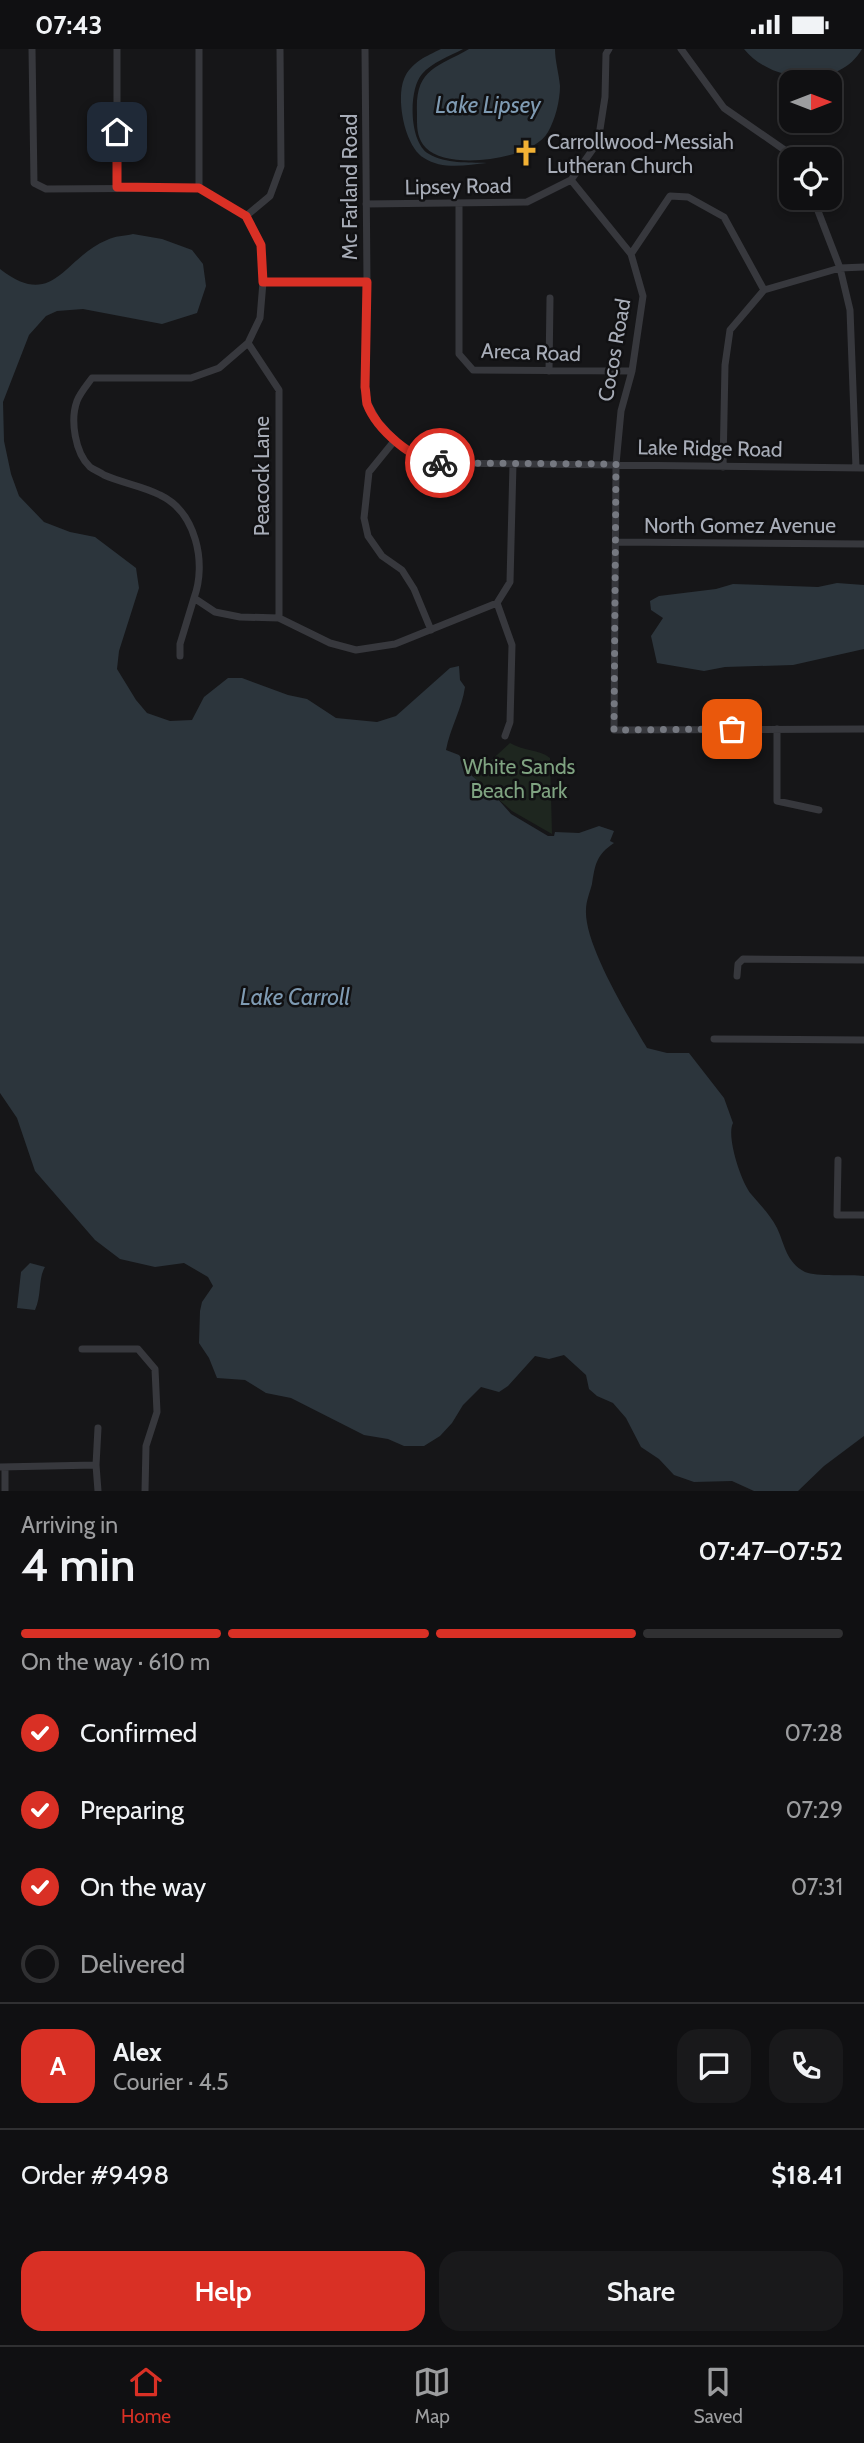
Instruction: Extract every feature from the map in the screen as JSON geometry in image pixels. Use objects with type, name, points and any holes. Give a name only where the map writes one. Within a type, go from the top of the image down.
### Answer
[{"type":"street","points":[[32,49],[34,183],[46,189],[199,188],[246,216],[261,245],[263,282],[260,318],[248,343],[219,368],[191,378],[92,378],[77,401],[74,429],[79,450],[90,466],[107,476],[161,495],[177,506],[192,529],[199,555],[197,590],[180,644],[180,656]]},
{"type":"street","points":[[117,49],[117,187]]},
{"type":"street","points":[[199,49],[199,188]]},
{"type":"street","points":[[246,216],[270,196],[281,166],[280,49]]},
{"type":"street","name":"Mc Farland Road","points":[[365,49],[365,387],[368,404],[378,422],[395,440]]},
{"type":"street","name":"Lipsey Road","points":[[366,204],[459,205],[527,202],[571,180],[598,142],[605,97],[606,54],[609,49]]},
{"type":"street","points":[[681,49],[724,108],[780,147]]},
{"type":"street","name":"Cocos Road","points":[[571,180],[631,254],[643,296],[632,371],[621,411],[616,464],[614,730],[776,729]]},
{"type":"street","points":[[631,254],[670,196],[688,197],[724,217],[764,291]]},
{"type":"street","name":"Areca Road","points":[[459,205],[458,354],[473,370],[632,371]]},
{"type":"street","points":[[818,210],[840,268],[850,310],[860,468]]},
{"type":"street","points":[[723,467],[725,365],[730,330],[764,291],[840,268],[864,267]]},
{"type":"street","points":[[263,282],[367,282]]},
{"type":"street","points":[[549,371],[550,298]]},
{"type":"street","name":"Peacock Lane","points":[[248,343],[279,390],[279,618]]},
{"type":"street","points":[[395,440],[369,472],[365,518],[368,536],[382,556],[403,573],[414,589],[431,630]]},
{"type":"street","name":"Lake Ridge Road","points":[[395,440],[415,457],[436,463],[860,468]]},
{"type":"street","points":[[194,598],[215,612],[240,617],[279,618],[330,643],[356,650],[395,644],[497,603],[510,582],[513,464]]},
{"type":"street","name":"North Gomez Avenue","points":[[616,542],[864,544]]},
{"type":"street","points":[[497,603],[512,645],[510,722],[505,736]]},
{"type":"street","points":[[819,810],[777,801],[776,729],[864,729]]},
{"type":"street","points":[[737,976],[737,964],[743,959],[864,960]]},
{"type":"street","points":[[714,1039],[864,1040]]},
{"type":"street","points":[[838,1160],[837,1215],[864,1215]]},
{"type":"street","points":[[82,1349],[138,1349],[155,1369],[157,1412],[146,1446],[145,1491]]},
{"type":"street","points":[[98,1491],[96,1465],[99,1428]]},
{"type":"street","points":[[5,1491],[2,1468],[96,1465]]},
{"type":"green space","name":"White Sands Beach Park","points":[[510,743],[550,758],[552,834],[512,811],[473,777]]},
{"type":"water","points":[[441,49],[463,49],[430,66],[417,82],[413,116],[418,139],[422,148],[436,157],[457,162],[487,163],[455,166],[431,162],[417,152],[411,143],[402,109],[404,79],[415,64]]},
{"type":"water","name":"Lake Lipsey","points":[[469,49],[555,49],[559,98],[551,127],[539,142],[526,150],[490,159],[452,159],[437,155],[426,148],[417,127],[417,98],[420,87],[430,72]]},
{"type":"water","points":[[744,49],[862,49],[839,70],[779,72],[756,60]]},
{"type":"water","name":"Lake Carroll","points":[[133,234],[162,239],[192,250],[203,264],[206,286],[197,313],[162,324],[83,309],[57,311],[46,316],[29,335],[3,402],[4,441],[19,496],[44,522],[70,532],[95,537],[136,568],[139,588],[119,651],[117,669],[147,713],[170,721],[192,720],[204,697],[228,678],[242,678],[307,699],[336,718],[377,722],[396,716],[450,668],[459,666],[460,680],[465,687],[446,750],[459,755],[471,775],[511,814],[548,836],[554,836],[555,832],[579,833],[599,826],[614,831],[610,841],[614,843],[603,852],[596,866],[587,900],[587,924],[600,961],[630,1019],[647,1048],[667,1053],[689,1053],[724,1098],[733,1123],[731,1138],[743,1180],[774,1223],[794,1263],[810,1274],[864,1276],[864,1436],[824,1466],[798,1491],[754,1491],[732,1481],[694,1482],[674,1475],[659,1459],[641,1447],[626,1418],[613,1403],[589,1389],[586,1375],[564,1355],[549,1359],[535,1356],[508,1386],[499,1392],[481,1387],[463,1405],[440,1436],[424,1446],[404,1446],[388,1439],[364,1435],[291,1398],[266,1393],[245,1380],[217,1378],[199,1343],[202,1302],[213,1286],[208,1277],[184,1263],[155,1267],[120,1259],[95,1240],[35,1171],[17,1118],[0,1093],[0,269],[18,281],[33,285],[46,283],[92,248],[110,239]]},
{"type":"water","points":[[837,583],[864,585],[864,649],[793,665],[725,667],[704,671],[657,663],[651,636],[663,618],[651,610],[650,601],[659,596],[716,589],[733,584],[818,587]]},
{"type":"water","points":[[30,1263],[45,1267],[35,1310],[17,1308],[21,1272]]},
{"type":"way so far","points":[[440,463],[616,464],[614,730],[732,729]]},
{"type":"place","name":"Carrollwood-Messiah Lutheran Church","points":[[526,153]]},
{"type":"route","points":[[117,132],[117,187],[199,188],[246,216],[261,245],[263,282],[367,282],[365,387],[368,404],[378,422],[415,457],[440,463]]}]
